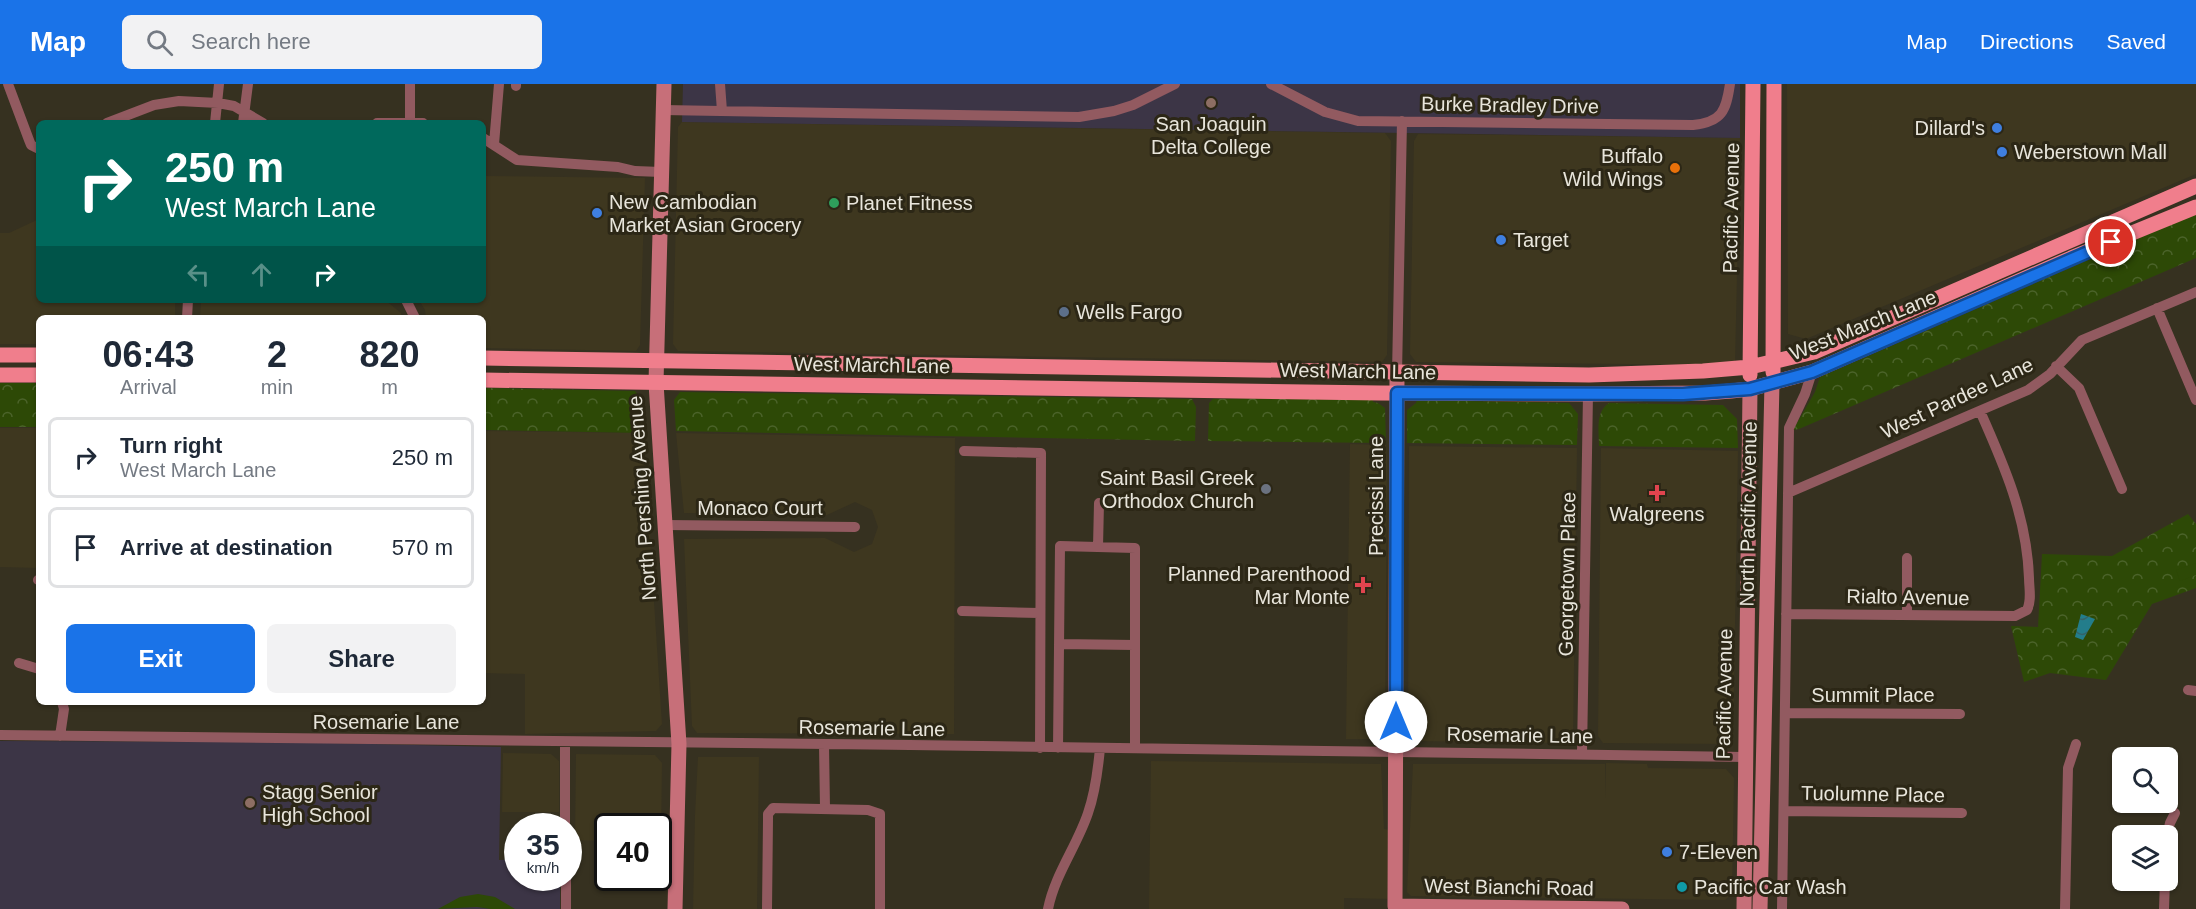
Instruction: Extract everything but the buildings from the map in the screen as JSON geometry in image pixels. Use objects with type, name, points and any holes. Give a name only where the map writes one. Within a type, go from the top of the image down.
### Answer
[{"type":"main road","name":"North Pershing Avenue","points":[[664,84],[656,383],[679,744],[675,909]]},
{"type":"main road","name":"Pacific Avenue","points":[[1743,909],[1753,84]]},
{"type":"main road","name":"North Pacific Avenue","points":[[1760,909],[1773,362],[1774,84]]},
{"type":"main road","name":"West March Lane","points":[[486,358],[1397,374],[1589,375],[1750,367],[1814,352],[2196,186]]},
{"type":"main road","name":"West March Lane","points":[[486,380],[1397,393],[1705,393],[1750,389],[1812,372],[2070,258],[2196,207]]},
{"type":"main road","points":[[0,355],[36,355]]},
{"type":"main road","name":"Precissi Lane","points":[[1395,906],[1397,374]]},
{"type":"main road","points":[[0,375],[36,375]]},
{"type":"main road","points":[[1744,757],[1753,763],[1763,799]]},
{"type":"main road","name":"West Bianchi Road","points":[[1395,906],[1622,909]]},
{"type":"street","points":[[8,84],[29,140],[36,147]]},
{"type":"street","points":[[215,120],[219,84]]},
{"type":"street","points":[[243,118],[248,84]]},
{"type":"street","points":[[410,84],[410,120]]},
{"type":"street","points":[[494,144],[499,84]]},
{"type":"street","points":[[720,84],[722,111]]},
{"type":"street","points":[[663,110],[1079,117],[1133,105],[1175,84]]},
{"type":"street","name":"Burke Bradley Drive","points":[[1271,84],[1310,105],[1358,121],[1693,125],[1712,122],[1722,114],[1730,84]]},
{"type":"street","points":[[115,120],[154,105],[179,101],[234,106],[243,118]]},
{"type":"street","name":"Precissi Lane","points":[[1397,374],[1402,121]]},
{"type":"street","points":[[486,140],[517,160],[661,172]]},
{"type":"street","name":"West Pardee Lane","points":[[1788,493],[2028,390],[2039,383],[2082,340],[2196,292]]},
{"type":"street","points":[[2157,308],[2196,400]]},
{"type":"street","points":[[2056,366],[2079,388],[2122,489]]},
{"type":"street","points":[[1782,909],[1789,428],[1805,394],[1812,372]]},
{"type":"street","name":"Georgetown Place","points":[[1582,754],[1588,394]]},
{"type":"street","name":"Rialto Avenue","points":[[1786,614],[2015,616],[2027,610],[2030,598],[2028,554],[2021,516],[1980,411]]},
{"type":"street","points":[[964,451],[1041,453],[1040,748]]},
{"type":"street","points":[[1098,547],[1099,503]]},
{"type":"street","name":"Monaco Court","points":[[665,525],[855,526]]},
{"type":"street","points":[[1058,748],[1060,546],[1135,548],[1135,748]]},
{"type":"street","points":[[1907,558],[1907,615]]},
{"type":"street","points":[[962,611],[1039,613]]},
{"type":"street","points":[[1059,644],[1136,645]]},
{"type":"street","points":[[19,663],[36,668]]},
{"type":"street","points":[[60,736],[66,705]]},
{"type":"street","name":"Summit Place","points":[[1785,713],[1960,714]]},
{"type":"street","name":"Rosemarie Lane","points":[[0,735],[1744,757]]},
{"type":"street","points":[[565,742],[565,813]]},
{"type":"street","points":[[2065,909],[2068,768],[2076,744]]},
{"type":"street","points":[[824,746],[825,808]]},
{"type":"street","points":[[1048,909],[1057,880],[1088,814],[1100,748]]},
{"type":"street","points":[[767,909],[768,814],[773,808],[868,810],[880,813],[880,909]]},
{"type":"street","name":"Tuolumne Place","points":[[1784,811],[1962,813]]},
{"type":"street","points":[[2170,825],[2175,813]]},
{"type":"street","points":[[566,891],[566,909]]},
{"type":"street","points":[[2164,909],[2165,891]]},
{"type":"shaded area","name":"San Joaquin Delta College","points":[[683,84],[1740,84],[1740,138],[682,122]]},
{"type":"shaded area","name":"Weberstown Mall","points":[[1787,84],[2196,84],[2196,174],[1806,339],[1788,334]]},
{"type":"shaded area","points":[[682,122],[1385,133],[1391,141],[1387,355],[1382,362],[678,351],[673,344],[678,127]]},
{"type":"shaded area","points":[[1418,134],[1740,138],[1735,365],[1416,362],[1410,354],[1414,141]]},
{"type":"shaded area","points":[[486,176],[645,178],[640,345],[636,351],[486,348],[486,315],[426,315],[421,303],[486,303]]},
{"type":"shaded area","points":[[36,220],[36,303],[175,303],[175,315],[36,315],[36,344],[0,344],[0,233],[9,233]]},
{"type":"shaded area","points":[[201,303],[389,303],[401,313],[401,315],[200,315]]},
{"type":"shaded area","points":[[0,428],[36,428],[36,568],[0,567]]},
{"type":"shaded area","points":[[486,431],[643,433],[662,724],[656,731],[525,734],[525,674],[486,673]]},
{"type":"shaded area","points":[[676,433],[955,438],[954,734],[697,733],[692,726],[684,539],[825,538],[854,552],[872,544],[878,527],[872,510],[855,502],[827,515],[684,513]]},
{"type":"shaded area","points":[[1350,444],[1386,445],[1385,733],[1379,739],[1346,739]]},
{"type":"shaded area","points":[[1409,446],[1577,448],[1573,739],[1566,743],[1414,741],[1408,733]]},
{"type":"shaded area","points":[[1601,448],[1738,451],[1733,740],[1727,744],[1603,743],[1598,736]]},
{"type":"shaded area","name":"Stagg Senior High School","points":[[0,741],[285,742],[501,747],[499,860],[504,860],[504,891],[560,891],[560,909],[0,909]]},
{"type":"shaded area","points":[[503,753],[551,754],[559,761],[559,812],[502,812]]},
{"type":"shaded area","points":[[576,754],[655,755],[662,763],[661,813],[594,813],[594,841],[582,840],[582,813],[575,813]]},
{"type":"shaded area","points":[[698,757],[759,757],[757,909],[693,909]]},
{"type":"shaded area","points":[[1151,761],[1381,764],[1384,829],[1392,830],[1391,899],[1344,898],[1344,909],[1149,909]]},
{"type":"shaded area","points":[[1606,763],[1647,764],[1648,768],[1726,769],[1734,778],[1732,894],[1725,900],[1411,896],[1407,892],[1413,764],[1605,764],[1605,798]]},
{"type":"green space","points":[[2196,213],[2196,258],[1793,430],[1815,392],[1820,377]]},
{"type":"green space","points":[[0,383],[36,383],[36,427],[0,427]]},
{"type":"green space","points":[[486,388],[635,391],[641,399],[643,433],[486,430]]},
{"type":"green space","points":[[680,392],[1192,399],[1196,407],[1195,441],[676,431],[674,400]]},
{"type":"green space","points":[[1213,399],[1373,400],[1385,408],[1386,443],[1208,441],[1209,403]]},
{"type":"green space","points":[[1417,400],[1569,403],[1578,414],[1577,445],[1407,443],[1407,410]]},
{"type":"green space","points":[[1609,403],[1723,405],[1737,419],[1738,448],[1599,446],[1600,417]]},
{"type":"green space","points":[[2188,514],[2196,524],[2196,588],[2152,604],[2106,680],[2050,673],[2024,682],[2011,626],[2038,627],[2042,554],[2112,556]]},
{"type":"green space","points":[[2196,563],[2196,575],[2180,581],[2176,570]]},
{"type":"green space","points":[[478,894],[495,897],[515,909],[477,907],[438,909],[460,897]]},
{"type":"water","points":[[2081,614],[2095,619],[2083,640],[2075,637]]},
{"type":"place","name":"San Joaquin Delta College","points":[[1211,103]]},
{"type":"place","name":"Dillard's","points":[[1997,128]]},
{"type":"place","name":"Weberstown Mall","points":[[2002,152]]},
{"type":"place","name":"Buffalo Wild Wings","points":[[1675,168]]},
{"type":"place","name":"Planet Fitness","points":[[834,203]]},
{"type":"place","name":"New Cambodian Market Asian Grocery","points":[[597,213]]},
{"type":"place","name":"Target","points":[[1501,240]]},
{"type":"place","name":"Wells Fargo","points":[[1064,312]]},
{"type":"place","name":"Saint Basil Greek Orthodox Church","points":[[1266,489]]},
{"type":"place","name":"Walgreens","points":[[1657,493]]},
{"type":"place","name":"Planned Parenthood Mar Monte","points":[[1363,585]]},
{"type":"place","name":"Stagg Senior High School","points":[[250,803]]},
{"type":"place","name":"7-Eleven","points":[[1667,852]]},
{"type":"place","name":"Pacific Car Wash","points":[[1682,887]]},
{"type":"route","points":[[1396,722],[1397,393],[1683,394],[1750,389],[1812,372],[2111,242]]}]
